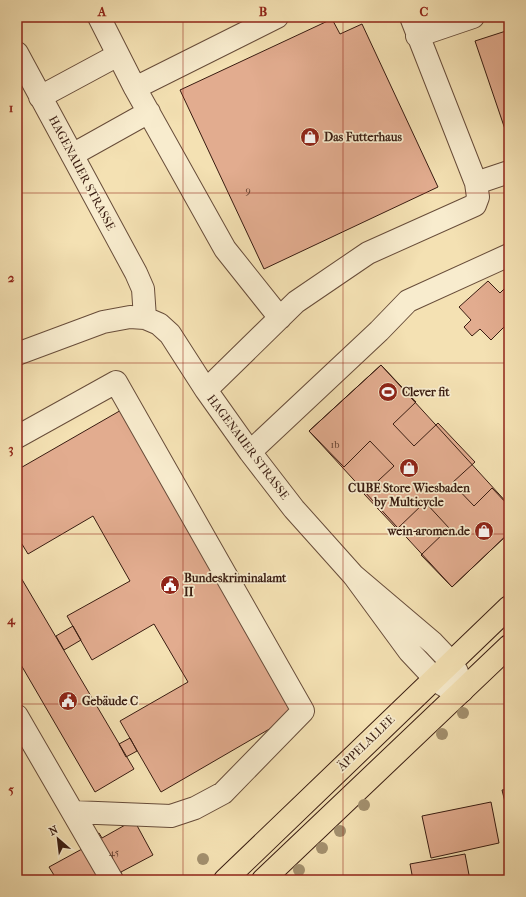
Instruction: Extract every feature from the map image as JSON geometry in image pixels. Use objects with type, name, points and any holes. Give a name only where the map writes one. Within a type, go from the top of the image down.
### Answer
[{"type":"main road","name":"ÄPPELALLEE","points":[[224,880],[509,606]]},
{"type":"main road","points":[[263,880],[509,646]]},
{"type":"street","points":[[99,17],[148,112],[225,249],[280,318]]},
{"type":"street","points":[[135,88],[277,17]]},
{"type":"street","points":[[206,390],[296,302],[368,253],[475,205],[478,197],[476,183],[414,26],[473,17]]},
{"type":"street","name":"HAGENAUER STRASSE","points":[[17,53],[136,273],[143,289],[146,318]]},
{"type":"street","points":[[40,97],[118,55]]},
{"type":"street","points":[[72,155],[148,112]]},
{"type":"street","points":[[476,183],[509,172]]},
{"type":"street","points":[[250,452],[379,331],[408,301],[509,255]]},
{"type":"street","name":"HAGENAUER STRASSE","points":[[17,354],[103,322],[130,317],[146,318],[159,324],[170,334],[206,390],[250,452],[294,509],[354,576],[409,651],[434,678],[450,689],[462,690],[457,672],[451,662],[433,643],[354,576]]},
{"type":"street","points":[[17,438],[116,382],[303,711],[223,793],[195,808],[171,816],[73,812]]},
{"type":"street","points":[[17,716],[112,880]]},
{"type":"building","points":[[332,19],[340,34],[362,24],[438,187],[264,269],[180,90]]},
{"type":"building","points":[[509,30],[509,141],[475,41]]},
{"type":"building","points":[[488,281],[500,293],[507,286],[509,288],[509,322],[491,340],[480,329],[472,336],[464,327],[471,320],[459,307]]},
{"type":"building","name":"CUBE Store Wiesbaden by Multicycle","points":[[381,365],[416,402],[393,424],[414,446],[438,423],[475,462],[452,483],[474,506],[492,488],[509,506],[509,533],[452,587],[421,555],[449,528],[425,502],[397,529],[364,494],[394,466],[370,441],[344,467],[309,431]]},
{"type":"building","name":"CUBE Store Wiesbaden by Multicycle","points":[[381,365],[509,505],[509,533],[452,587],[309,431]]},
{"type":"building","points":[[123,409],[297,713],[161,792],[120,721],[188,682],[154,624],[92,660],[67,616],[130,581],[93,516],[28,554],[17,536],[17,470]]},
{"type":"building","name":"Gebäude C","points":[[17,571],[134,769],[95,792],[17,658]]},
{"type":"building","points":[[73,626],[81,640],[64,650],[56,636]]},
{"type":"building","points":[[130,738],[137,751],[126,757],[119,744]]},
{"type":"building","points":[[509,789],[509,803],[505,802],[502,790]]},
{"type":"building","points":[[491,802],[499,843],[431,858],[422,816]]},
{"type":"building","points":[[134,820],[153,855],[121,872],[123,877],[118,880],[57,880],[49,867],[82,849],[80,844],[99,833],[102,838]]},
{"type":"building","points":[[465,854],[470,880],[413,880],[410,864]]},
{"type":"place","name":"Das Futterhaus","points":[[310,137]]},
{"type":"place","name":"Clever fit","points":[[388,392]]},
{"type":"place","name":"CUBE Store Wiesbaden by Multicycle","points":[[409,468]]},
{"type":"place","name":"wein-aromen.de","points":[[484,531]]},
{"type":"place","name":"Bundeskriminalamt II","points":[[170,585]]},
{"type":"place","name":"Gebäude C","points":[[68,701]]}]
